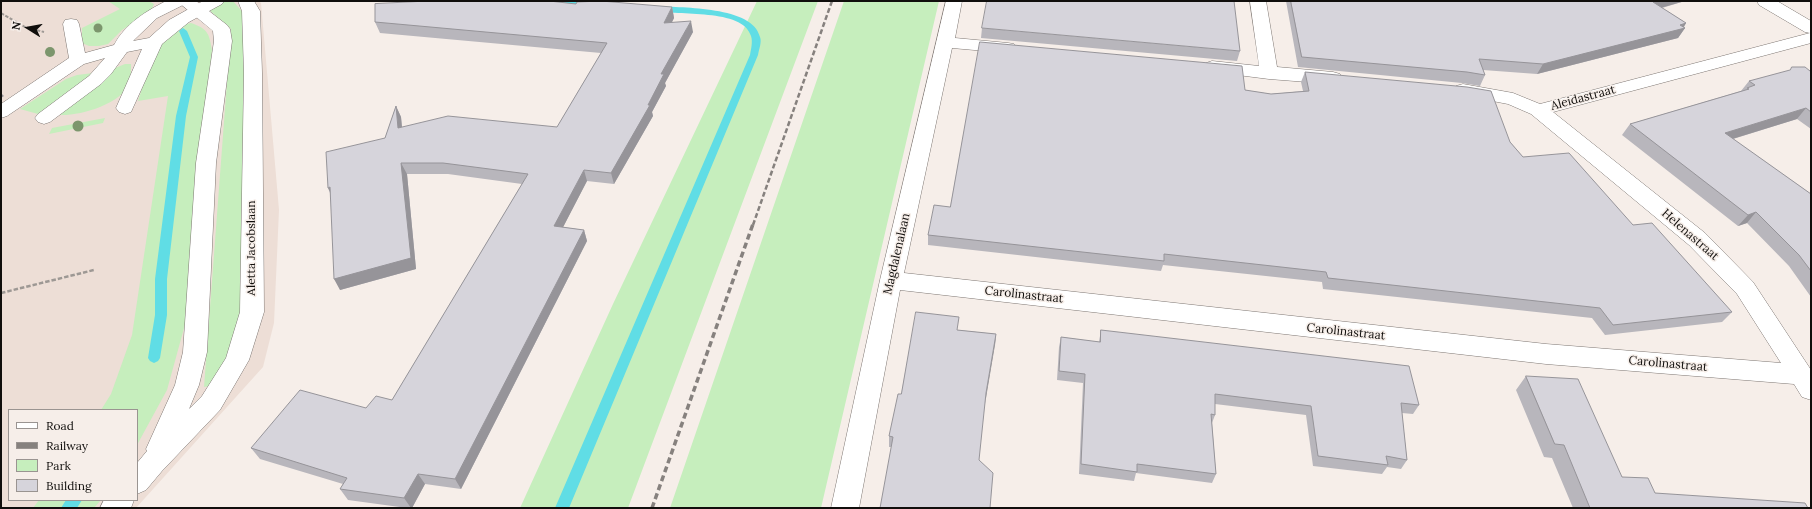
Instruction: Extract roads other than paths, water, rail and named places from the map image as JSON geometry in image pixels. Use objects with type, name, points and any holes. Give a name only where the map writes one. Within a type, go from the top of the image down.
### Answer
[{"type":"street","name":"Aletta Jacobslaan","points":[[138,481],[153,462],[211,403],[237,360],[252,312],[253,66],[251,11],[246,1]]},
{"type":"street","name":"Magdalenalaan","points":[[845,508],[891,280],[946,42],[954,1]]},
{"type":"street","points":[[1258,1],[1269,73]]},
{"type":"street","points":[[1765,1],[1811,28]]},
{"type":"street","name":"Aletta Jacobslaan","points":[[153,462],[187,385],[196,352],[206,163],[223,41],[221,29],[186,4]]},
{"type":"street","name":"Aleidastraat","points":[[1446,88],[1487,93],[1513,99],[1538,110],[1811,38]]},
{"type":"street","points":[[946,42],[1025,49]]},
{"type":"street","points":[[1198,66],[1346,80]]},
{"type":"street","name":"Helenastraat","points":[[1538,110],[1697,239],[1716,258],[1744,288],[1806,382]]},
{"type":"street","name":"Carolinastraat","points":[[891,280],[1806,382]]},
{"type":"lane","points":[[44,118],[95,80],[105,70],[121,48],[126,38],[151,15],[186,4],[216,1]]},
{"type":"lane","points":[[125,108],[154,42],[186,4]]},
{"type":"lane","points":[[72,24],[78,60]]},
{"type":"lane","points":[[1,112],[78,60],[121,48],[154,42]]},
{"type":"waterway","points":[[556,1],[591,4]]},
{"type":"waterway","points":[[562,508],[754,55],[756,36],[748,26],[738,19],[711,12],[658,9]]},
{"type":"waterway","points":[[154,358],[161,315],[161,279],[181,116],[194,57],[183,31]]},
{"type":"waterway","points":[[68,508],[74,501]]},
{"type":"railway","points":[[753,225],[832,1]]},
{"type":"railway","points":[[652,508],[753,224]]}]
